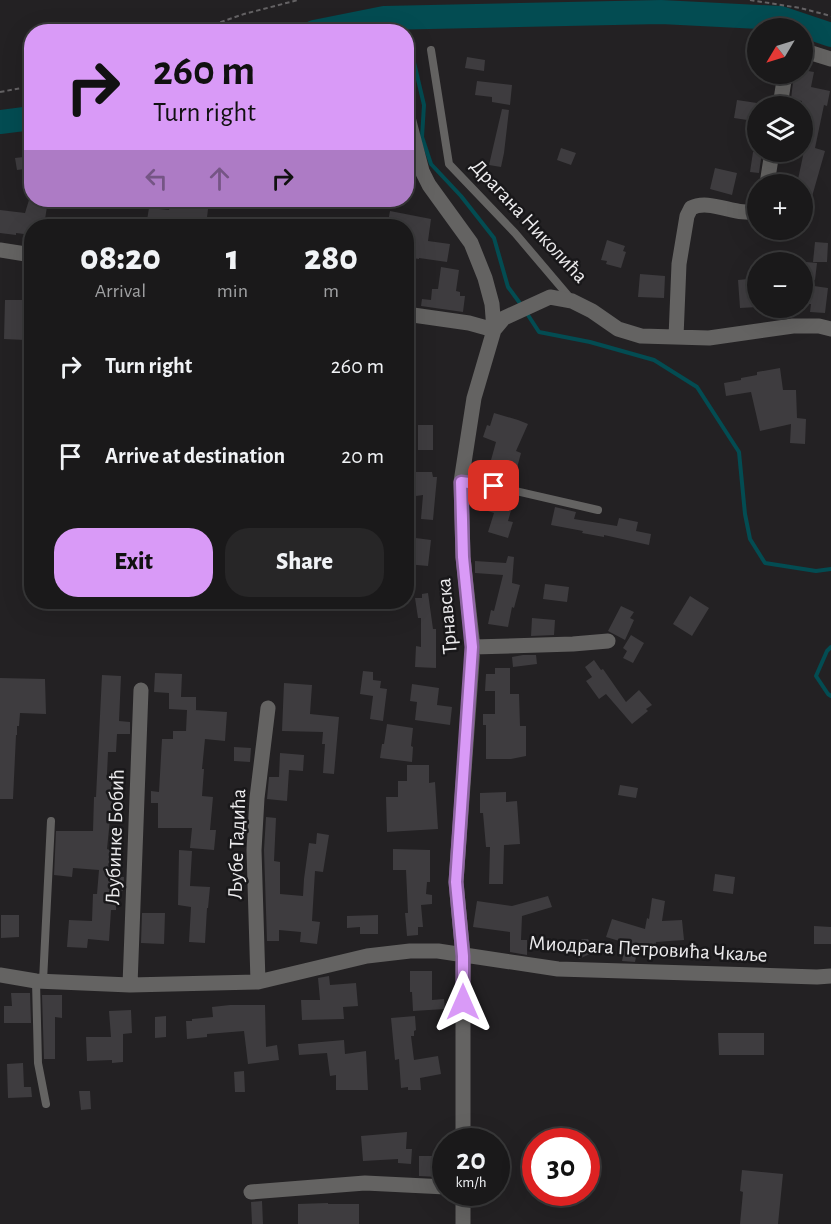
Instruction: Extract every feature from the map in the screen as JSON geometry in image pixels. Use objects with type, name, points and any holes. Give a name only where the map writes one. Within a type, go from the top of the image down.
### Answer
[{"type":"street","points":[[813,54],[831,59]]},
{"type":"street","name":"Трнавска","points":[[414,140],[422,171],[434,192],[471,243],[485,278],[492,304],[494,330],[474,398],[461,482],[463,557],[472,647],[456,882],[463,956],[463,1128]]},
{"type":"street","points":[[676,337],[679,264],[687,216],[691,208],[716,207],[747,212]]},
{"type":"street","points":[[0,250],[24,254]]},
{"type":"street","points":[[414,315],[469,323],[494,330],[504,318],[550,297],[572,301]]},
{"type":"street","name":"Драгана Николића","points":[[572,301],[592,311],[618,329],[641,336],[709,339],[793,326],[819,326],[831,329]]},
{"type":"street","points":[[472,647],[608,641]]},
{"type":"street","name":"Љубинке Бобић","points":[[130,985],[141,690]]},
{"type":"street","name":"Љубе Тадића","points":[[258,982],[254,850],[257,798],[268,708]]},
{"type":"street","name":"Миодрага Петровића Чкаље","points":[[0,975],[40,981],[130,985],[258,982],[368,956],[410,951],[438,951],[558,969],[831,976]]},
{"type":"street","points":[[251,1192],[365,1183],[432,1186]]},
{"type":"street","points":[[463,1206],[463,1224]]},
{"type":"lane","name":"Драгана Николића","points":[[432,50],[449,165],[515,234],[572,301]]},
{"type":"lane","points":[[461,482],[494,486],[598,510]]},
{"type":"lane","points":[[46,1104],[38,1063],[40,981],[51,821]]},
{"type":"path","points":[[215,24],[298,0]]},
{"type":"path","points":[[750,0],[800,8],[831,16]]},
{"type":"path","points":[[0,92],[24,88]]},
{"type":"building","points":[[467,57],[485,60],[484,71],[465,68]]},
{"type":"building","points":[[477,81],[512,85],[510,105],[492,102],[492,97],[475,95]]},
{"type":"building","points":[[793,84],[812,84],[811,87],[830,91],[827,106],[824,105],[815,148],[825,151],[813,193],[813,174],[799,174],[802,162],[813,162],[813,96],[791,96]]},
{"type":"building","points":[[737,100],[747,102],[747,120],[734,118]]},
{"type":"building","points":[[502,109],[509,110],[501,167],[489,165]]},
{"type":"building","points":[[561,148],[576,153],[571,165],[557,160]]},
{"type":"building","points":[[24,157],[24,169],[17,170],[15,158]]},
{"type":"building","points":[[752,162],[761,162],[759,173],[750,172]]},
{"type":"building","points":[[715,168],[737,173],[732,195],[710,189]]},
{"type":"building","points":[[27,207],[47,207],[45,219],[24,219],[24,234],[0,233],[0,210],[25,213]]},
{"type":"building","points":[[170,207],[208,209],[207,219],[147,219],[149,208],[169,210]]},
{"type":"building","points":[[390,211],[431,219],[428,241],[450,244],[447,262],[414,258],[414,219],[389,219]]},
{"type":"building","points":[[607,240],[625,246],[623,251],[626,252],[621,268],[606,264],[607,261],[601,260]]},
{"type":"building","points":[[815,242],[828,243],[827,262],[813,262]]},
{"type":"building","points":[[813,263],[817,263],[815,280],[813,280]]},
{"type":"building","points":[[441,267],[459,270],[456,291],[460,292],[460,296],[465,296],[463,312],[421,306],[422,299],[431,300],[432,289],[438,289]]},
{"type":"building","points":[[640,274],[665,276],[664,298],[638,297]]},
{"type":"building","points":[[747,279],[747,308],[740,308],[738,280]]},
{"type":"building","points":[[813,286],[828,288],[825,313],[813,312]]},
{"type":"building","points":[[5,300],[24,300],[24,340],[4,339]]},
{"type":"building","points":[[780,368],[783,390],[796,390],[797,418],[806,419],[805,444],[790,443],[791,424],[760,431],[751,392],[726,396],[724,383],[757,375],[757,372]]},
{"type":"building","points":[[494,413],[528,424],[516,451],[521,453],[514,479],[488,471],[496,442],[483,437]]},
{"type":"building","points":[[418,425],[433,425],[433,450],[418,450]]},
{"type":"building","points":[[416,472],[432,472],[433,477],[437,477],[433,520],[421,519],[423,495],[416,496]]},
{"type":"building","points":[[489,499],[512,507],[508,521],[513,522],[508,538],[488,532],[494,513],[485,510]]},
{"type":"building","points":[[555,507],[576,512],[574,519],[617,526],[619,518],[638,522],[636,531],[651,534],[649,545],[551,525]]},
{"type":"building","points":[[414,538],[431,540],[428,566],[414,565]]},
{"type":"building","points":[[508,556],[514,557],[512,583],[520,585],[508,627],[488,624],[491,610],[494,611],[503,575],[475,573],[475,561],[506,563]]},
{"type":"building","points":[[545,584],[569,587],[567,602],[543,599]]},
{"type":"building","points":[[428,593],[433,629],[436,629],[436,668],[415,667],[416,646],[421,647],[421,618],[418,618],[415,598],[422,598],[422,594]]},
{"type":"building","points":[[690,596],[709,608],[692,636],[673,624]]},
{"type":"building","points":[[621,606],[634,612],[630,618],[634,620],[625,640],[608,631]]},
{"type":"building","points":[[532,618],[555,620],[554,635],[531,636]]},
{"type":"building","points":[[631,635],[644,643],[633,663],[623,658],[627,651],[623,648]]},
{"type":"building","points":[[536,655],[537,664],[513,667],[512,657]]},
{"type":"building","points":[[594,660],[626,702],[639,690],[652,705],[632,724],[606,694],[599,699],[586,681],[592,677],[585,667]]},
{"type":"building","points":[[495,668],[510,668],[510,694],[519,694],[520,726],[526,726],[526,756],[511,759],[486,759],[486,725],[483,725],[483,714],[495,714],[495,691],[485,691],[486,674],[495,674]]},
{"type":"building","points":[[363,671],[373,672],[373,680],[381,681],[380,688],[387,689],[383,721],[370,719],[373,696],[360,694]]},
{"type":"building","points":[[155,673],[182,674],[181,697],[196,697],[196,710],[194,710],[227,712],[225,741],[205,739],[202,769],[204,769],[202,796],[213,797],[210,830],[216,830],[214,850],[190,848],[192,828],[158,828],[158,803],[151,803],[151,791],[159,792],[162,739],[173,739],[173,731],[186,731],[187,710],[169,709],[169,693],[154,692]]},
{"type":"building","points":[[102,675],[121,676],[119,721],[130,722],[130,734],[117,734],[116,752],[108,752],[107,774],[113,774],[112,819],[110,819],[107,849],[110,850],[108,876],[124,877],[123,891],[117,891],[116,910],[111,910],[109,941],[88,939],[87,948],[67,947],[69,920],[92,921],[93,894],[97,894],[99,870],[73,868],[72,877],[54,875],[56,831],[93,831]]},
{"type":"building","points":[[0,678],[45,679],[46,714],[20,713],[16,735],[13,799],[0,799]]},
{"type":"building","points":[[284,683],[312,685],[310,714],[339,717],[334,774],[323,773],[325,744],[322,744],[323,732],[282,731]]},
{"type":"building","points":[[412,684],[439,688],[437,705],[452,707],[450,725],[415,720],[417,702],[410,701]]},
{"type":"building","points":[[387,724],[413,728],[412,762],[380,758]]},
{"type":"building","points":[[234,747],[251,748],[250,762],[234,761]]},
{"type":"building","points":[[280,753],[304,755],[303,771],[289,770],[287,801],[267,799],[269,777],[279,777]]},
{"type":"building","points":[[407,765],[429,765],[429,783],[435,782],[438,829],[387,832],[386,797],[398,797],[398,781],[407,781]]},
{"type":"building","points":[[620,785],[638,788],[636,798],[618,795]]},
{"type":"building","points":[[506,792],[506,802],[517,801],[520,844],[504,845],[503,884],[489,884],[490,847],[486,847],[483,813],[480,813],[480,793]]},
{"type":"building","points":[[266,817],[276,818],[274,861],[280,862],[280,894],[303,896],[309,843],[316,844],[317,833],[329,835],[323,872],[315,871],[312,921],[320,922],[317,944],[300,942],[301,932],[279,930],[279,941],[267,941],[264,850]]},
{"type":"building","points":[[393,849],[430,850],[430,882],[427,882],[426,894],[432,895],[432,904],[421,905],[423,927],[418,927],[418,935],[407,936],[406,870],[393,870]]},
{"type":"building","points":[[179,850],[192,851],[190,886],[210,887],[205,943],[189,942],[191,907],[178,905]]},
{"type":"building","points":[[715,874],[735,877],[733,894],[713,891]]},
{"type":"building","points":[[548,896],[552,907],[522,916],[521,940],[527,940],[527,955],[510,952],[510,932],[473,927],[477,901],[512,906]]},
{"type":"building","points":[[652,898],[665,901],[662,921],[682,920],[684,940],[656,942],[654,955],[637,952],[635,962],[622,961],[626,943],[606,937],[612,919],[645,929]]},
{"type":"building","points":[[142,913],[165,913],[164,944],[141,943]]},
{"type":"building","points":[[1,915],[19,915],[19,937],[1,938]]},
{"type":"building","points":[[378,915],[378,934],[360,934],[360,927],[347,928],[347,916]]},
{"type":"building","points":[[814,926],[831,927],[831,944],[814,944]]},
{"type":"building","points":[[588,939],[592,953],[579,959],[572,944]]},
{"type":"building","points":[[410,971],[432,971],[432,1000],[444,999],[445,1009],[413,1011]]},
{"type":"building","points":[[329,976],[330,985],[356,983],[358,1006],[343,1007],[344,1019],[302,1020],[301,1000],[320,1000],[318,978]]},
{"type":"building","points":[[11,993],[30,993],[31,1023],[4,1023],[4,1006],[12,1006]]},
{"type":"building","points":[[42,995],[62,995],[62,1018],[55,1017],[55,1059],[44,1059]]},
{"type":"building","points":[[265,1005],[266,1047],[277,1045],[279,1060],[248,1064],[244,1031],[207,1034],[207,1037],[187,1039],[186,1021],[213,1017],[212,1007]]},
{"type":"building","points":[[131,1010],[132,1033],[123,1034],[123,1062],[87,1061],[86,1037],[111,1037],[109,1011]]},
{"type":"building","points":[[166,1016],[166,1037],[155,1038],[155,1017]]},
{"type":"building","points":[[415,1016],[416,1030],[414,1036],[411,1036],[414,1060],[438,1056],[441,1074],[420,1078],[421,1090],[408,1090],[408,1087],[401,1088],[399,1059],[395,1060],[391,1018]]},
{"type":"building","points":[[718,1033],[764,1033],[764,1055],[719,1055]]},
{"type":"building","points":[[344,1040],[345,1054],[366,1051],[368,1090],[336,1090],[336,1075],[330,1076],[327,1053],[299,1055],[298,1044]]},
{"type":"building","points":[[23,1063],[24,1087],[31,1087],[32,1097],[8,1098],[7,1064]]},
{"type":"building","points":[[244,1071],[245,1092],[235,1092],[234,1072]]},
{"type":"building","points":[[79,1091],[90,1091],[91,1109],[81,1110]]},
{"type":"building","points":[[407,1132],[406,1149],[412,1149],[411,1164],[398,1163],[398,1159],[363,1161],[361,1136]]},
{"type":"building","points":[[419,1156],[432,1156],[432,1177],[419,1176]]},
{"type":"building","points":[[742,1170],[783,1174],[778,1224],[740,1224],[743,1192],[740,1191]]},
{"type":"building","points":[[262,1201],[263,1224],[252,1224],[251,1202]]},
{"type":"building","points":[[298,1204],[359,1204],[359,1224],[298,1224]]},
{"type":"waterway","points":[[354,24],[384,18],[661,12],[781,18],[831,35]]},
{"type":"waterway","points":[[384,18],[389,24]]},
{"type":"waterway","points":[[414,62],[424,105],[422,137],[431,164],[461,196],[494,238],[508,287],[522,306]]},
{"type":"waterway","points":[[0,122],[24,119]]},
{"type":"waterway","points":[[526,312],[539,332],[590,342],[654,360],[697,387],[739,452],[745,514],[750,539],[765,563],[816,571],[831,569]]},
{"type":"waterway","points":[[831,647],[816,676],[831,696]]},
{"type":"route","points":[[463,1002],[463,956],[456,882],[472,647],[463,557],[461,482],[494,486]]}]
